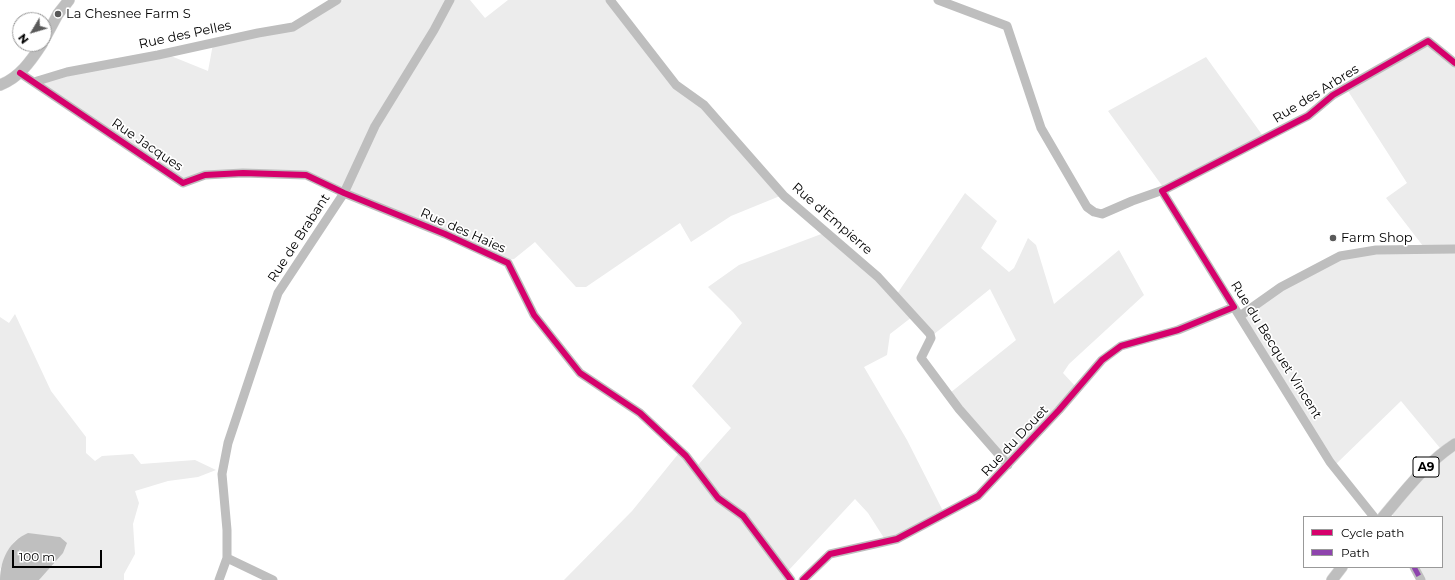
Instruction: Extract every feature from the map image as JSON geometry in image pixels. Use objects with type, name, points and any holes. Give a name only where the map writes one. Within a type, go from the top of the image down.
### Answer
[{"type":"main road","points":[[52,25],[58,14],[69,0]]},
{"type":"main road","points":[[0,86],[12,80],[20,73],[36,52]]},
{"type":"main road","name":"A9","points":[[1384,516],[1425,468],[1435,458],[1455,444]]},
{"type":"main road","points":[[1332,580],[1341,568]]},
{"type":"street","name":"Rue des Pelles","points":[[34,82],[66,72],[158,55],[258,33],[293,27],[337,0]]},
{"type":"street","name":"Rue de Brabant","points":[[219,580],[227,558],[227,530],[222,474],[228,443],[278,293],[344,193],[375,126],[434,30],[450,0]]},
{"type":"street","name":"Rue d'Empierre","points":[[610,0],[676,85],[704,105],[784,196],[878,276],[930,334],[931,338],[921,358],[959,409],[994,451],[1008,465]]},
{"type":"street","points":[[938,0],[1007,26],[1041,128],[1087,207],[1094,212],[1102,214],[1132,201],[1162,191]]},
{"type":"street","name":"Rue des Arbres","points":[[1162,191],[1308,116],[1333,95],[1428,41],[1455,63]]},
{"type":"street","name":"Rue Jacques","points":[[20,73],[183,183],[205,175],[243,173],[306,175],[344,193]]},
{"type":"street","name":"Rue du Becquet Vincent","points":[[1162,191],[1327,458],[1373,516]]},
{"type":"street","name":"Rue des Haies","points":[[344,193],[445,234],[508,263],[534,315],[580,373],[640,413],[686,456],[718,498],[743,516],[791,580]]},
{"type":"street","points":[[1240,316],[1281,287],[1340,256],[1376,250],[1455,249]]},
{"type":"street","name":"Rue du Douet","points":[[803,580],[830,554],[897,539],[978,496],[1059,410],[1102,360],[1121,346],[1178,330],[1234,307]]},
{"type":"street","points":[[227,558],[273,580]]},
{"type":"street","points":[[1415,568],[1421,580]]},
{"type":"shaded area","points":[[343,0],[446,0],[342,189],[306,173],[182,179],[40,83],[57,77],[171,56],[208,71],[213,44],[291,29]]},
{"type":"shaded area","points":[[451,0],[470,0],[485,18],[508,0],[607,0],[651,57],[701,106],[780,196],[731,216],[691,242],[680,223],[586,287],[576,287],[535,242],[514,259],[507,260],[349,193],[348,188],[372,137]]},
{"type":"shaded area","points":[[1427,45],[1455,66],[1455,246],[1423,246],[1386,198],[1407,183],[1348,91]]},
{"type":"shaded area","points":[[1206,57],[1263,136],[1163,187],[1108,111]]},
{"type":"shaded area","points":[[965,193],[997,221],[981,248],[1009,272],[1014,268],[1028,238],[1036,245],[1054,304],[1119,250],[1144,295],[1069,364],[1063,373],[1076,387],[1008,460],[950,393],[1016,340],[990,289],[933,335],[897,294]]},
{"type":"shaded area","points":[[824,233],[848,252],[912,317],[890,334],[887,355],[864,367],[907,440],[943,511],[894,536],[884,538],[868,513],[855,499],[788,571],[720,495],[698,465],[731,428],[692,386],[742,323],[708,287],[739,265]]},
{"type":"shaded area","points":[[1455,251],[1455,439],[1440,448],[1401,401],[1336,464],[1244,318],[1274,294],[1339,260],[1356,255]]},
{"type":"shaded area","points":[[15,314],[51,391],[86,437],[86,453],[95,461],[102,456],[133,454],[141,464],[195,460],[216,470],[198,477],[168,481],[135,491],[139,503],[133,524],[135,554],[124,574],[124,580],[39,580],[60,537],[36,535],[21,537],[15,541],[10,547],[0,570],[0,317],[9,323]]},
{"type":"shaded area","points":[[1455,450],[1455,580],[1425,580],[1419,568],[1443,568],[1443,516],[1393,516],[1391,513],[1426,471]]},
{"type":"shaded area","points":[[679,453],[738,515],[789,580],[564,580],[632,511]]},
{"type":"shaded area","points":[[28,533],[60,537],[67,543],[63,553],[39,580],[0,580],[2,565],[7,552],[21,536]]},
{"type":"marked path","points":[[1415,568],[1421,580]]},
{"type":"cycle path","points":[[803,580],[830,554],[897,539],[978,496],[1059,410],[1102,360],[1121,346],[1178,330],[1234,307],[1162,191],[1308,116],[1333,95],[1428,41],[1455,63]]},
{"type":"cycle path","points":[[20,73],[183,183],[205,175],[243,173],[306,175],[344,193],[445,234],[508,263],[534,315],[580,373],[640,413],[686,456],[718,498],[743,516],[791,580]]},
{"type":"place","name":"La Chesnee Farm S","points":[[58,14]]},
{"type":"place","name":"Farm Shop","points":[[1333,238]]}]
